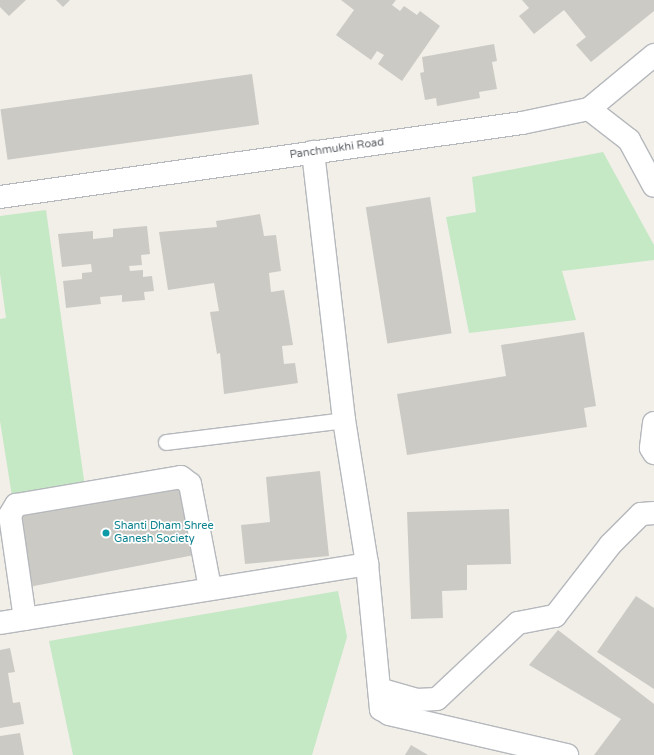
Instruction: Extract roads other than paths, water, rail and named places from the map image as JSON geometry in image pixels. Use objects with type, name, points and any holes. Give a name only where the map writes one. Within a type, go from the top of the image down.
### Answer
[{"type":"street","name":"Panchmukhi Road","points":[[0,197],[522,123],[589,109],[654,55]]},
{"type":"street","points":[[589,109],[629,140],[654,186]]},
{"type":"street","points":[[313,152],[344,420],[367,564],[381,709],[389,714],[567,755]]},
{"type":"street","points":[[654,423],[651,448],[654,453]]},
{"type":"street","points":[[25,618],[10,515],[16,505],[181,477],[190,484],[210,588]]},
{"type":"street","points":[[379,689],[417,700],[437,699],[518,623],[555,616],[610,545],[641,514],[654,513]]},
{"type":"street","points":[[0,623],[210,588],[367,564]]},
{"type":"lane","points":[[166,442],[344,420]]},
{"type":"place","name":"Shanti Dham Shree Ganesh Society","points":[[106,533]]}]
